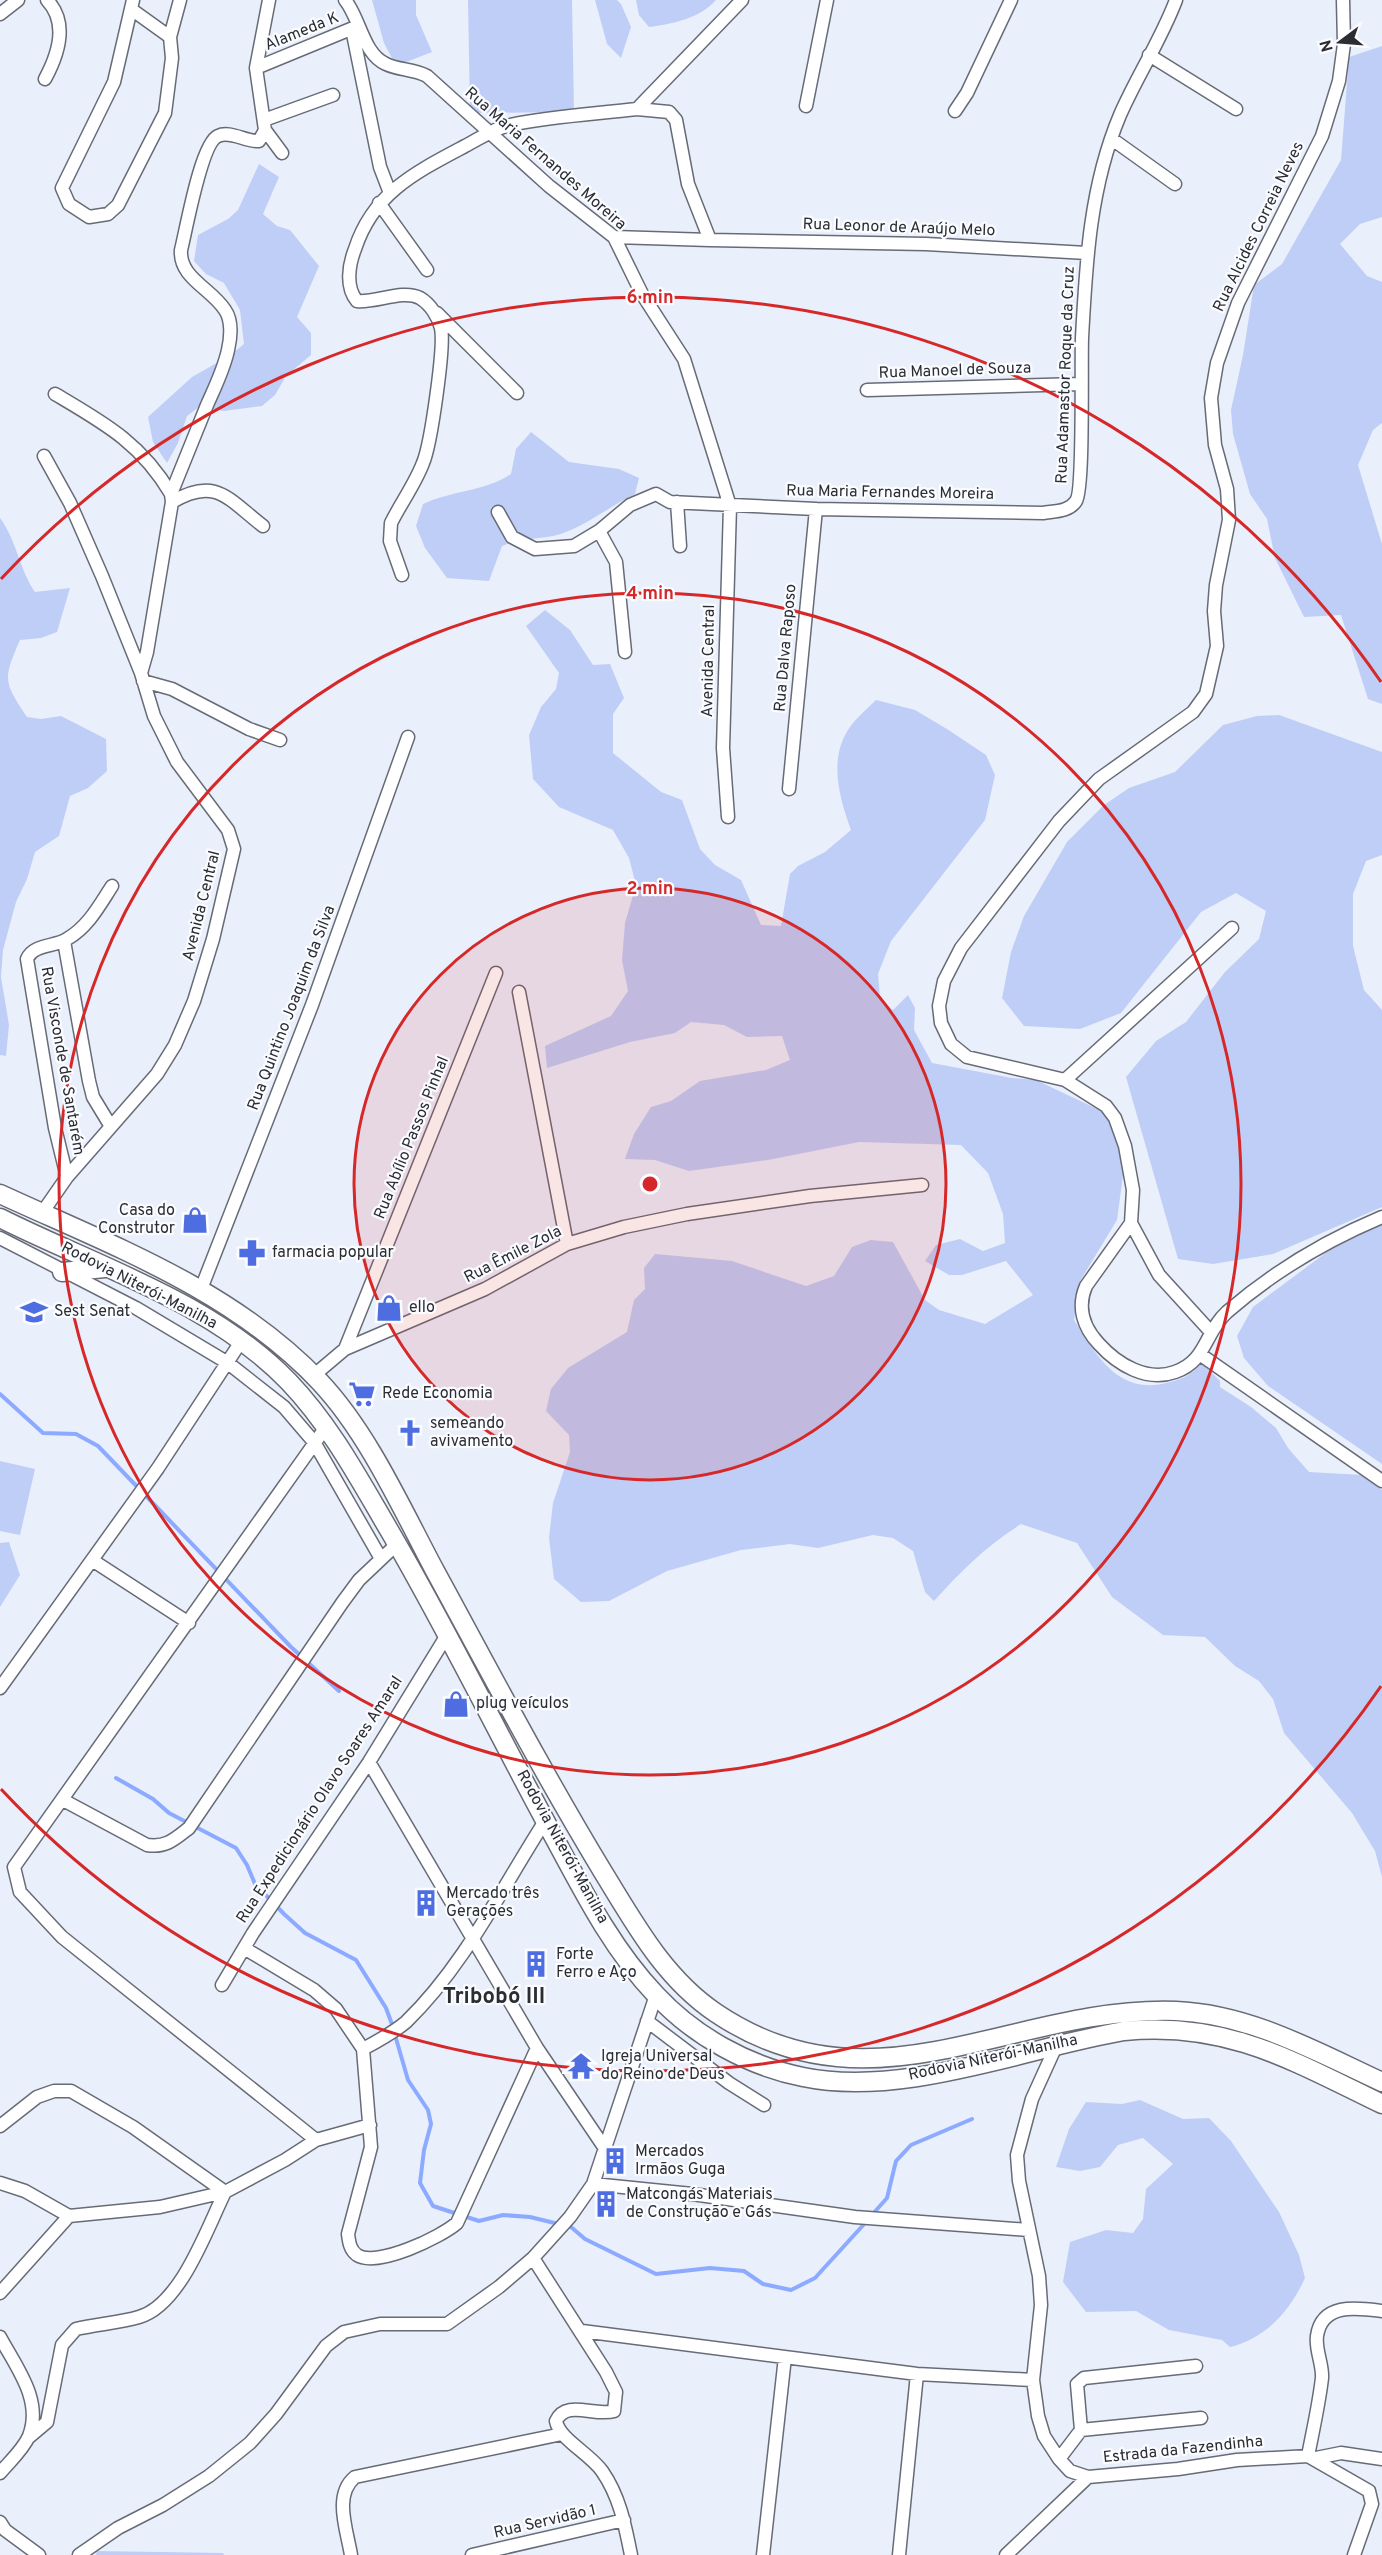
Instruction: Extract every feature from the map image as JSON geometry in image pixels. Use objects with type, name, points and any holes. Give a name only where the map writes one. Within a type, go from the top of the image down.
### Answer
[{"type":"highway","name":"Rodovia Niterói-Manilha","points":[[0,1194],[201,1289],[238,1311],[285,1348],[314,1376],[369,1449],[573,1822],[649,1947],[675,1980],[712,2012],[751,2035],[795,2050],[833,2058],[875,2060],[926,2054],[1117,2015],[1174,2011],[1217,2015],[1300,2044],[1382,2082]]},
{"type":"highway","name":"Rodovia Niterói-Manilha","points":[[0,1218],[158,1292],[242,1340],[289,1383],[326,1427],[397,1544],[585,1895],[627,1961],[656,1995],[686,2023],[722,2046],[765,2066],[808,2079],[858,2082],[901,2079],[1124,2031],[1156,2028],[1189,2030],[1234,2038],[1270,2050],[1382,2104]]},
{"type":"highway","points":[[62,1272],[105,1269]]},
{"type":"street","points":[[0,14],[18,0]]},
{"type":"street","points":[[45,79],[55,60],[59,38],[58,15],[47,0]]},
{"type":"street","points":[[170,38],[132,5],[114,81],[62,188],[69,204],[89,217],[108,214],[118,204],[165,113],[172,58],[170,38],[180,0]]},
{"type":"street","points":[[269,0],[256,68],[265,125],[263,137],[255,141],[226,134],[216,136],[212,140],[200,173],[180,261],[184,270],[215,297],[226,311],[230,327],[229,349],[172,498],[142,677],[172,689],[249,729],[280,740]]},
{"type":"street","name":"Rua Maria Fernandes Moreira","points":[[345,0],[356,27],[373,54],[386,64],[413,69],[427,76],[549,186],[614,237],[651,310],[684,359],[730,506],[1043,513],[1065,510]]},
{"type":"street","points":[[638,109],[742,0]]},
{"type":"street","points":[[806,106],[827,0]]},
{"type":"street","points":[[955,111],[967,93],[1011,0]]},
{"type":"street","name":"Rua Adamastor Roque da Cruz","points":[[1065,510],[1078,499],[1080,480],[1080,384],[1087,253],[1096,188],[1120,116],[1176,0]]},
{"type":"street","name":"Rua Alcides Correia Neves","points":[[1131,1223],[1133,1190],[1125,1146],[1115,1118],[1106,1106],[1065,1080],[967,1057],[951,1044],[941,1023],[939,1006],[944,981],[961,948],[1059,821],[1099,779],[1193,712],[1206,694],[1217,646],[1214,611],[1216,585],[1229,520],[1227,489],[1215,445],[1211,399],[1217,363],[1238,303],[1322,136],[1339,81],[1344,44],[1343,0]]},
{"type":"street","points":[[356,27],[380,168],[390,193]]},
{"type":"street","name":"Alameda K","points":[[256,68],[356,27]]},
{"type":"street","points":[[1149,56],[1236,109]]},
{"type":"street","points":[[265,125],[333,95]]},
{"type":"street","points":[[517,393],[419,297],[408,296],[366,302],[357,301],[353,296],[350,286],[350,262],[363,225],[379,203],[417,171],[507,126],[638,109],[669,112],[676,120],[688,184],[710,240]]},
{"type":"street","points":[[265,125],[282,153]]},
{"type":"street","points":[[1112,139],[1175,184]]},
{"type":"street","points":[[379,203],[427,270]]},
{"type":"street","name":"Rua Leonor de Araújo Melo","points":[[614,237],[926,244],[1087,253]]},
{"type":"street","points":[[402,575],[389,533],[391,523],[424,462],[430,438],[442,345],[440,326],[432,308]]},
{"type":"street","name":"Rua Manoel de Souza","points":[[867,390],[1080,384]]},
{"type":"street","points":[[55,394],[104,423],[139,450],[172,498]]},
{"type":"street","name":"Avenida Central","points":[[42,1213],[67,1177],[110,1125],[157,1074],[176,1045],[194,1001],[213,939],[234,849],[228,830],[177,762],[154,716],[142,677],[102,576],[70,503],[44,456]]},
{"type":"street","points":[[172,498],[201,489],[213,490],[263,526]]},
{"type":"street","points":[[498,512],[512,537],[535,549],[574,546],[599,531],[630,505],[656,494],[670,502],[730,506]]},
{"type":"street","points":[[677,502],[680,546]]},
{"type":"street","name":"Avenida Central","points":[[728,817],[723,748],[730,506]]},
{"type":"street","name":"Rua Dalva Raposo","points":[[789,789],[816,509]]},
{"type":"street","points":[[599,531],[616,562],[625,652]]},
{"type":"street","name":"Rua Quintino Joaquim da Silva","points":[[201,1289],[312,1005],[408,737]]},
{"type":"street","name":"Rua Visconde de Santarém","points":[[67,1177],[55,1128],[27,975],[27,959],[29,953],[64,941],[89,921],[112,886]]},
{"type":"street","points":[[1065,1080],[1232,928]]},
{"type":"street","points":[[64,941],[89,1082],[93,1097],[110,1125]]},
{"type":"street","name":"Rua Abílio Passos Pinhal","points":[[345,1349],[496,973]]},
{"type":"street","points":[[519,992],[567,1244]]},
{"type":"street","name":"Rua Êmile Zola","points":[[314,1376],[345,1349],[485,1289],[567,1244],[624,1227],[687,1215],[810,1196],[922,1185]]},
{"type":"street","points":[[1210,1331],[1160,1275],[1131,1223],[1082,1296],[1082,1315],[1090,1334],[1105,1350],[1139,1373],[1158,1377],[1191,1364],[1201,1356],[1210,1331],[1248,1294],[1343,1234],[1382,1217]]},
{"type":"street","points":[[0,1238],[62,1272],[136,1308],[228,1363],[284,1407],[314,1442],[380,1557]]},
{"type":"street","points":[[0,1688],[158,1468],[242,1340]]},
{"type":"street","points":[[1201,1356],[1382,1481]]},
{"type":"street","points":[[316,2140],[184,2032],[62,1937],[20,1892],[14,1867],[326,1427]]},
{"type":"street","points":[[63,1800],[147,1845],[159,1847],[172,1842],[192,1823],[359,1580],[380,1557],[397,1544]]},
{"type":"street","points":[[92,1560],[189,1623]]},
{"type":"street","name":"Rua Expedicionário Olavo Soares Amaral","points":[[222,1985],[284,1886],[369,1762],[447,1635]]},
{"type":"street","points":[[369,1762],[537,2048],[606,2150]]},
{"type":"street","points":[[363,2049],[404,2023],[437,1985],[473,1936],[545,1821]]},
{"type":"street","points":[[244,1948],[314,1990],[336,2009],[363,2049],[370,2125],[368,2163],[348,2234],[350,2246],[356,2254],[365,2258],[389,2256],[441,2234],[460,2217],[537,2048]]},
{"type":"street","points":[[79,2555],[118,2528],[164,2505],[209,2476],[250,2443],[276,2414],[326,2346],[344,2332],[380,2324],[447,2324],[499,2287],[532,2258],[570,2217],[593,2184],[656,1995]]},
{"type":"street","points":[[646,2021],[764,2106]]},
{"type":"street","name":"Estrada da Fazendinha","points":[[1057,2044],[1032,2099],[1017,2155],[1019,2181],[1039,2276],[1041,2305],[1033,2380],[1038,2416],[1044,2436],[1059,2459],[1070,2470],[1088,2476],[1178,2469],[1237,2460],[1312,2457],[1341,2453],[1382,2459]]},
{"type":"street","points":[[0,2127],[37,2097],[54,2091],[71,2091],[133,2127],[225,2192]]},
{"type":"street","points":[[0,2183],[25,2191],[69,2216],[160,2207],[225,2192],[285,2160],[316,2140],[370,2125]]},
{"type":"street","points":[[593,2184],[692,2194],[855,2217],[1028,2230]]},
{"type":"street","points":[[0,2473],[28,2438],[47,2422],[62,2345],[69,2335],[76,2329],[141,2317],[159,2307],[176,2291],[225,2192]]},
{"type":"street","points":[[0,2293],[69,2216]]},
{"type":"street","points":[[532,2258],[582,2331],[612,2384],[616,2405],[614,2410],[609,2412],[565,2410],[560,2413],[556,2421],[562,2434],[588,2454],[615,2491],[631,2555]]},
{"type":"street","points":[[1354,2555],[1372,2504],[1369,2491],[1312,2457],[1322,2376],[1317,2336],[1322,2322],[1330,2314],[1342,2308],[1382,2311]]},
{"type":"street","points":[[582,2331],[917,2374],[1033,2380]]},
{"type":"street","points":[[0,2337],[25,2379],[33,2421],[28,2438]]},
{"type":"street","points":[[763,2555],[785,2357]]},
{"type":"street","points":[[1059,2459],[1081,2430],[1076,2391],[1080,2380],[1196,2366]]},
{"type":"street","points":[[899,2555],[917,2374]]},
{"type":"street","points":[[1081,2430],[1201,2418]]},
{"type":"street","points":[[351,2555],[343,2501],[347,2483],[355,2477],[562,2434]]},
{"type":"street","points":[[1006,2555],[1088,2476]]},
{"type":"street","name":"Rua Servidão 1","points":[[472,2555],[624,2520]]},
{"type":"street","points":[[0,2522],[5,2530],[39,2555]]},
{"type":"shaded area","points":[[372,0],[416,0],[416,15],[432,52],[401,64],[394,62],[384,43]]},
{"type":"shaded area","points":[[468,0],[572,0],[574,112],[470,113]]},
{"type":"shaded area","points":[[595,0],[617,0],[621,4],[631,27],[621,58],[607,44]]},
{"type":"shaded area","points":[[636,0],[716,0],[694,16],[649,27],[639,15]]},
{"type":"shaded area","points":[[1382,46],[1382,217],[1360,224],[1340,244],[1367,276],[1382,282],[1382,423],[1373,430],[1358,465],[1382,544],[1382,704],[1368,699],[1341,615],[1304,617],[1275,558],[1267,519],[1250,494],[1233,434],[1231,410],[1243,355],[1254,285],[1282,264],[1341,160],[1349,57]]},
{"type":"shaded area","points":[[259,164],[279,177],[263,214],[277,226],[290,230],[319,266],[297,317],[311,333],[311,355],[286,376],[275,395],[262,406],[224,411],[199,407],[187,416],[178,443],[167,463],[153,442],[148,417],[192,377],[229,356],[244,344],[240,310],[224,283],[206,274],[194,261],[198,235],[228,219],[238,210]]},
{"type":"shaded area","points":[[531,432],[569,462],[619,469],[639,478],[635,494],[580,526],[561,534],[517,541],[502,546],[489,581],[447,578],[425,548],[416,526],[423,504],[490,484],[511,474],[516,449]]},
{"type":"shaded area","points":[[0,518],[35,592],[70,588],[57,632],[41,638],[20,640],[8,672],[13,695],[27,717],[41,719],[61,716],[106,739],[107,771],[88,788],[70,796],[59,836],[35,852],[27,879],[16,902],[3,950],[1,977],[9,1025],[6,1056],[0,1055]]},
{"type":"shaded area","points":[[545,610],[570,630],[593,665],[610,664],[624,698],[613,714],[613,753],[661,792],[682,800],[700,849],[715,865],[741,880],[761,925],[781,926],[790,874],[798,866],[825,852],[851,830],[838,778],[839,752],[850,727],[876,700],[915,710],[986,755],[995,775],[985,820],[891,941],[878,974],[880,999],[893,1010],[908,995],[915,1008],[914,1030],[932,1063],[1012,1078],[1036,1080],[1110,1115],[1124,1168],[1117,1220],[1080,1281],[1074,1320],[1110,1369],[1134,1383],[1149,1385],[1182,1378],[1202,1363],[1220,1381],[1220,1387],[1251,1407],[1276,1428],[1288,1448],[1309,1472],[1363,1475],[1382,1490],[1382,1877],[1375,1851],[1352,1813],[1284,1733],[1273,1699],[1259,1681],[1235,1666],[1205,1637],[1163,1635],[1112,1597],[1077,1543],[1021,1524],[974,1560],[934,1601],[925,1592],[913,1551],[893,1538],[873,1535],[818,1548],[790,1544],[741,1550],[667,1571],[609,1601],[581,1602],[554,1579],[549,1538],[553,1503],[570,1452],[569,1435],[546,1411],[551,1389],[568,1368],[627,1332],[634,1300],[645,1289],[644,1268],[655,1254],[732,1261],[806,1286],[834,1276],[852,1247],[871,1240],[893,1242],[925,1300],[939,1310],[985,1324],[1033,1295],[1006,1261],[962,1275],[949,1275],[925,1261],[936,1245],[960,1239],[983,1251],[1005,1243],[1003,1214],[988,1173],[961,1145],[859,1142],[768,1160],[689,1171],[655,1160],[625,1159],[634,1134],[651,1107],[671,1101],[700,1081],[766,1070],[790,1060],[782,1036],[747,1037],[724,1025],[691,1022],[675,1033],[630,1042],[547,1068],[545,1046],[611,1016],[628,991],[622,960],[625,923],[636,885],[629,858],[613,830],[559,807],[533,779],[529,735],[541,707],[556,689],[559,673],[526,626]]},
{"type":"shaded area","points":[[1279,715],[1382,752],[1382,855],[1366,861],[1353,894],[1353,946],[1364,990],[1382,1010],[1382,1207],[1273,1254],[1213,1264],[1178,1259],[1126,1077],[1156,1041],[1186,1022],[1225,972],[1259,939],[1266,911],[1236,893],[1201,912],[1121,1013],[1080,1029],[1024,1026],[1002,998],[1011,952],[1024,916],[1067,842],[1104,805],[1129,788],[1175,772],[1223,725],[1257,716]]},
{"type":"shaded area","points":[[1382,1225],[1382,1464],[1268,1386],[1244,1358],[1237,1336],[1253,1307],[1343,1240]]},
{"type":"shaded area","points":[[0,1461],[35,1469],[20,1535],[0,1531]]},
{"type":"shaded area","points":[[9,1542],[20,1575],[0,1607],[0,1543]]},
{"type":"shaded area","points":[[1140,2100],[1183,2119],[1209,2118],[1231,2141],[1279,2212],[1299,2255],[1305,2278],[1292,2301],[1266,2330],[1243,2343],[1230,2347],[1222,2340],[1169,2330],[1136,2311],[1086,2312],[1063,2282],[1070,2242],[1106,2230],[1133,2233],[1143,2219],[1146,2189],[1173,2164],[1143,2138],[1118,2145],[1100,2167],[1080,2171],[1056,2167],[1069,2129],[1086,2102],[1122,2104]]},
{"type":"shaded area","points":[[97,2551],[223,2553],[224,2555],[96,2555]]},
{"type":"waterway","points":[[0,1394],[43,1433],[76,1434],[98,1446],[291,1647],[339,1691]]},
{"type":"waterway","points":[[116,1778],[153,1799],[169,1813],[236,1848],[255,1884],[284,1914],[305,1933],[356,1960],[386,2008],[393,2027]]},
{"type":"waterway","points":[[395,2035],[408,2080],[428,2110],[431,2124],[424,2150],[420,2183],[433,2206],[479,2221],[503,2215],[530,2217],[571,2227],[585,2239],[656,2274],[710,2268],[744,2271],[763,2284],[791,2290],[815,2278],[866,2222]]},
{"type":"waterway","points":[[871,2216],[887,2198],[896,2161],[911,2145],[972,2119]]},
{"type":"place","name":"Casa do Construtor","points":[[195,1220]]},
{"type":"place","name":"farmacia popular","points":[[252,1253]]},
{"type":"place","name":"ello","points":[[389,1308]]},
{"type":"place","name":"Sest Senat","points":[[34,1312]]},
{"type":"place","name":"Rede Economia","points":[[362,1394]]},
{"type":"place","name":"semeando avivamento","points":[[410,1433]]},
{"type":"place","name":"plug veículos","points":[[456,1704]]},
{"type":"place","name":"Mercado três Gerações","points":[[426,1903]]},
{"type":"place","name":"Forte Ferro e Aço","points":[[536,1964]]},
{"type":"place","name":"Igreja Universal do Reino de Deus","points":[[581,2066]]},
{"type":"place","name":"Mercados Irmãos Guga","points":[[615,2161]]},
{"type":"place","name":"Matcongás Materiais de Construção e Gás","points":[[606,2204]]},
{"type":"district","name":"Tribobó III","points":[[494,1997]]}]
